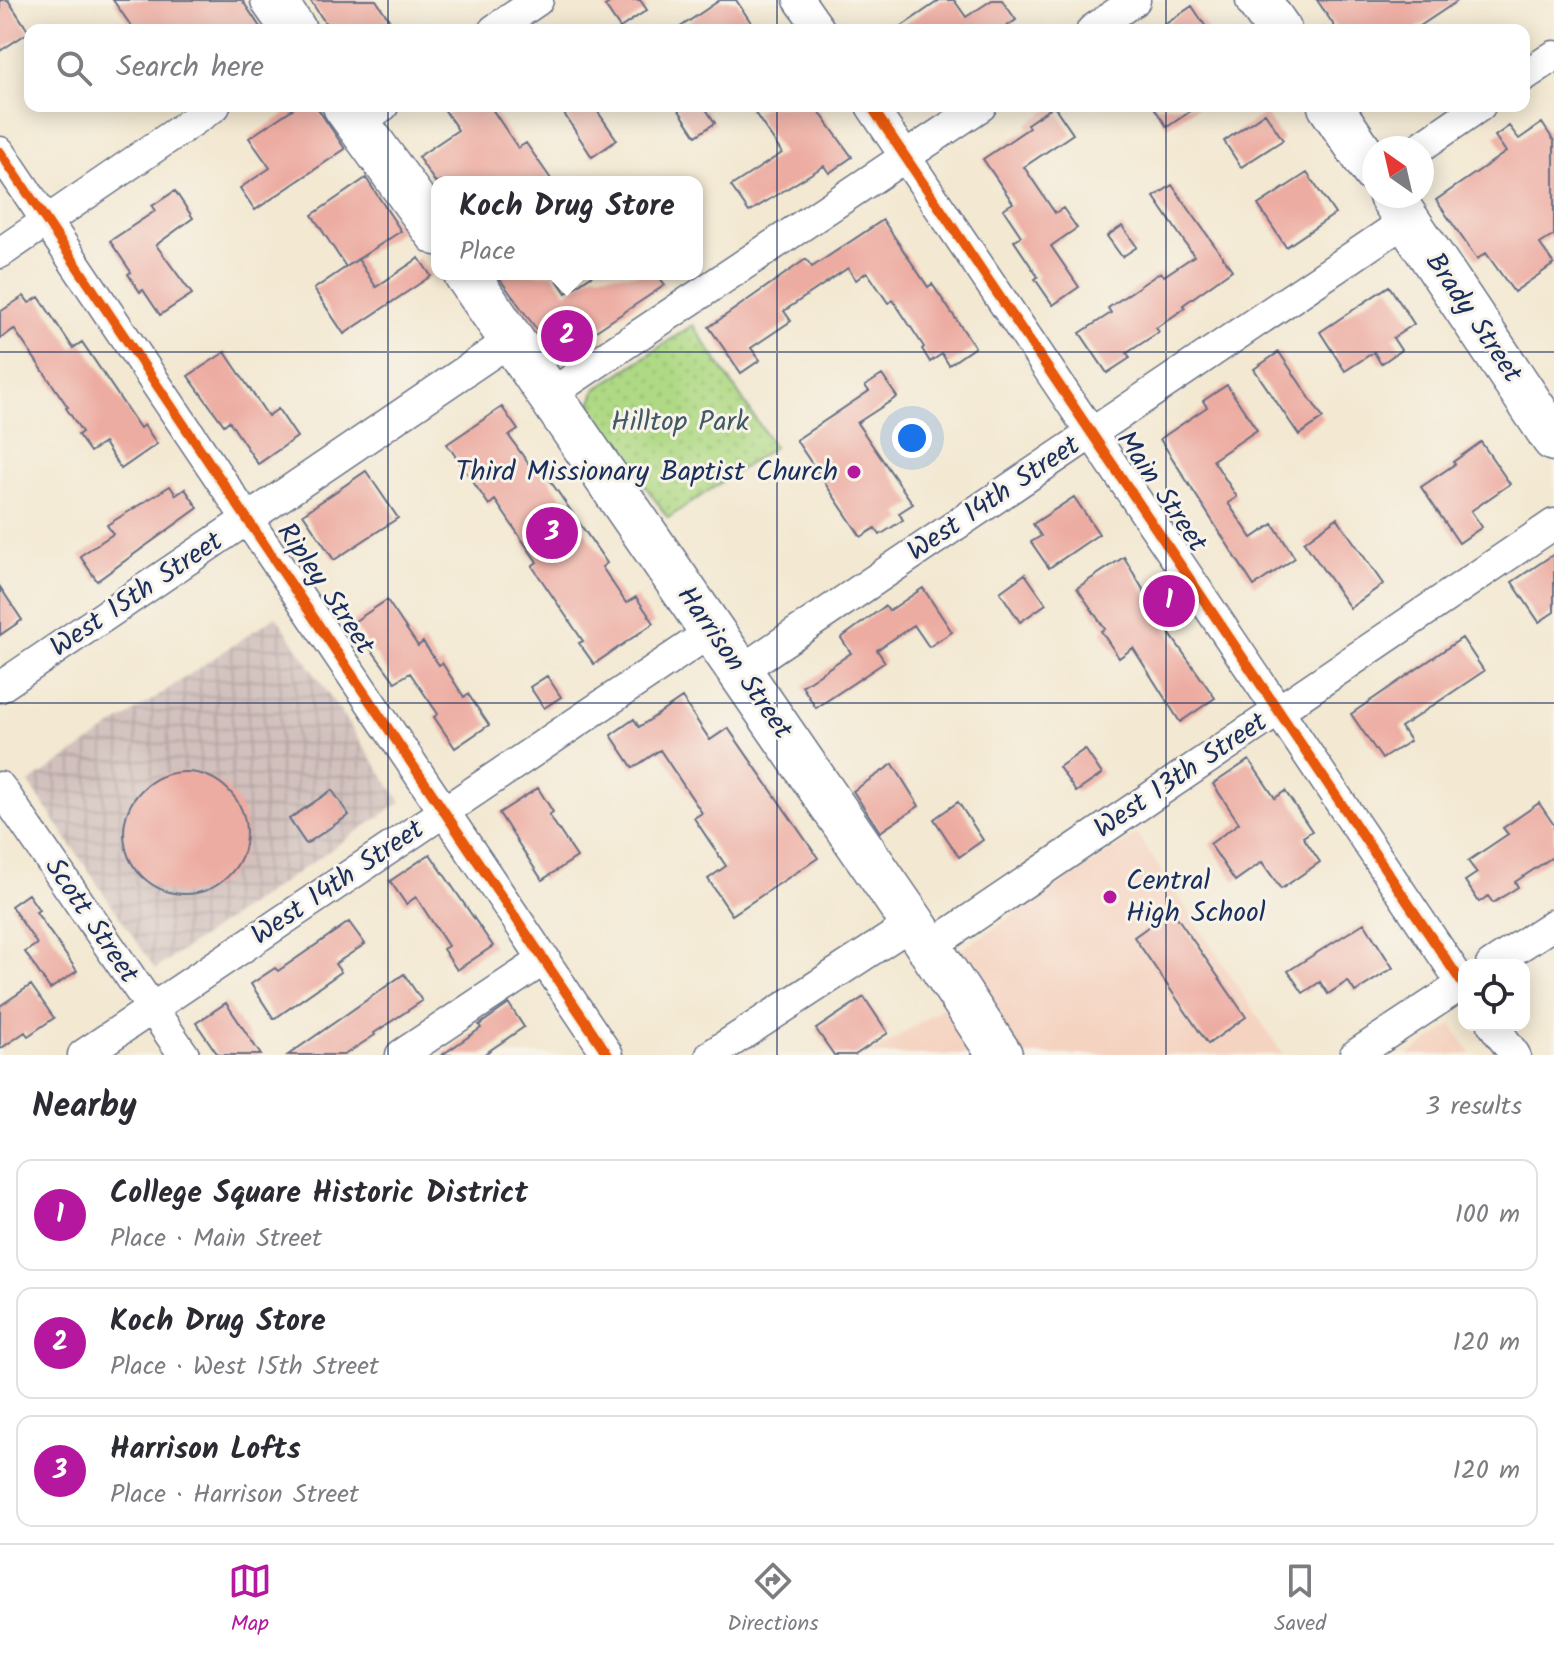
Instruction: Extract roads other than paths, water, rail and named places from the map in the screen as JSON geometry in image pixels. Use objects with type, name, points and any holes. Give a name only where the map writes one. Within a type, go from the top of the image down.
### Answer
[{"type":"highway","points":[[273,0],[290,24]]},
{"type":"highway","points":[[1258,0],[1275,24]]},
{"type":"highway","points":[[362,112],[431,223]]},
{"type":"highway","points":[[1334,112],[1362,153]]},
{"type":"highway","name":"Brady Street","points":[[1399,208],[1554,439]]},
{"type":"highway","name":"Harrison Street","points":[[470,280],[1000,1055]]},
{"type":"street","points":[[503,24],[538,0]]},
{"type":"street","points":[[799,0],[816,24]]},
{"type":"street","points":[[1101,24],[1135,0]]},
{"type":"street","points":[[1530,72],[1554,56]]},
{"type":"street","points":[[0,253],[206,112]]},
{"type":"street","name":"Main Street","points":[[875,112],[1458,975]]},
{"type":"street","points":[[549,395],[972,112]]},
{"type":"street","points":[[1434,138],[1471,112]]},
{"type":"street","name":"Ripley Street","points":[[0,152],[446,810],[608,1055]]},
{"type":"street","name":"West 14th Street","points":[[740,671],[1092,433],[1399,208]]},
{"type":"street","name":"West 15th Street","points":[[0,687],[511,340]]},
{"type":"street","name":"West 13th Street","points":[[711,1055],[920,936],[1279,711],[1554,524]]},
{"type":"street","name":"West 14th Street","points":[[83,1055],[712,631]]},
{"type":"street","name":"Scott Street","points":[[0,787],[184,1055]]},
{"type":"street","points":[[1500,959],[1554,924]]},
{"type":"street","points":[[401,1055],[545,959]]},
{"type":"street","points":[[1355,1055],[1458,988]]},
{"type":"street","points":[[1497,1031],[1515,1055]]},
{"type":"place","name":"Koch Drug Store","points":[[567,336]]},
{"type":"place","name":"Third Missionary Baptist Church","points":[[854,472]]},
{"type":"place","name":"Harrison Lofts","points":[[552,533]]},
{"type":"place","name":"College Square Historic District","points":[[1169,601]]},
{"type":"place","name":"Central High School","points":[[1110,897]]},
{"type":"park label","name":"Hilltop Park","points":[[680,422]]}]
